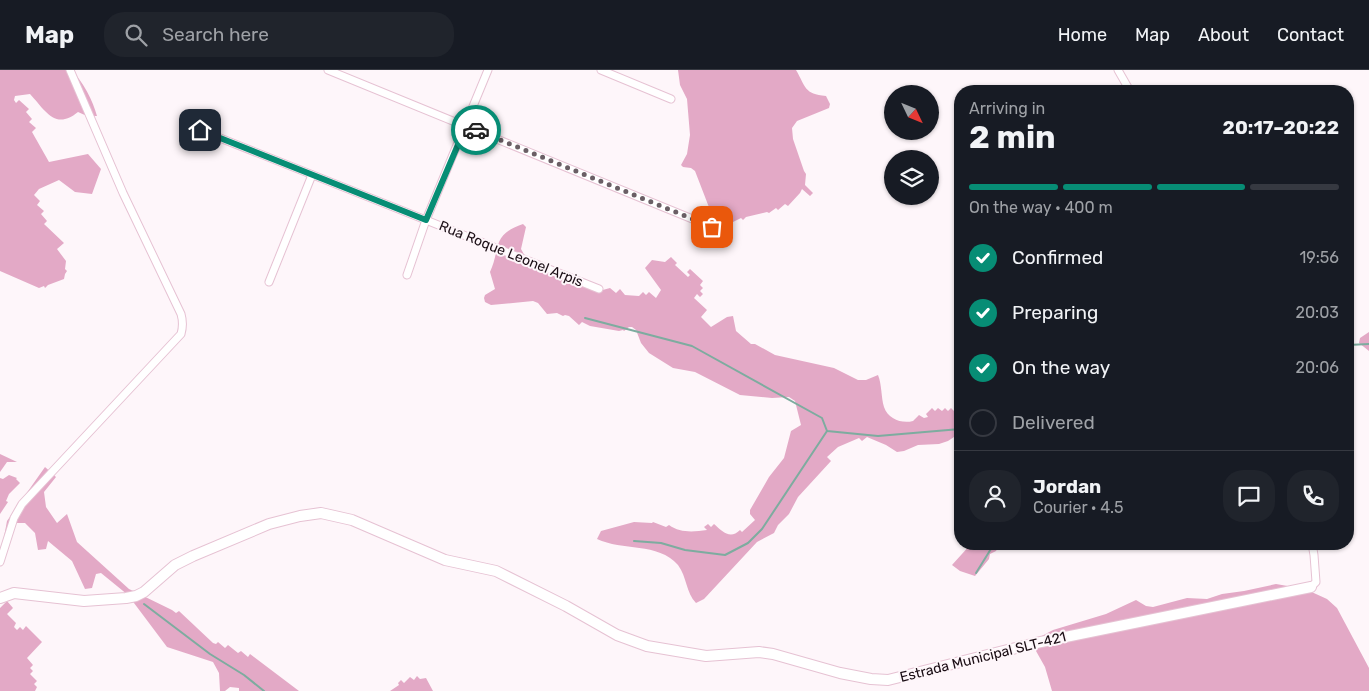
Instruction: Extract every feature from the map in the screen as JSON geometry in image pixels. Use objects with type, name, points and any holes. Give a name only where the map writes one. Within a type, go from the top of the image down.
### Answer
[{"type":"street","points":[[0,562],[14,518],[22,504],[181,334],[182,329],[183,320],[181,314],[123,193],[70,70]]},
{"type":"street","points":[[328,70],[712,227]]},
{"type":"street","points":[[407,275],[426,220],[488,70]]},
{"type":"street","points":[[602,70],[671,99]]},
{"type":"street","points":[[1118,70],[1127,85]]},
{"type":"street","name":"Rua Roque Leonel Arpis","points":[[200,130],[599,289]]},
{"type":"street","points":[[270,282],[312,175]]},
{"type":"street","name":"Estrada Municipal SLT-421","points":[[0,598],[14,593],[84,601],[136,596],[144,592],[175,565],[193,556],[269,524],[321,513],[352,520],[445,560],[496,571],[566,606],[617,635],[647,646],[706,656],[759,652],[774,654],[840,673],[888,680],[1036,643],[1311,586],[1316,582],[1313,550]]},
{"type":"shaded area","points":[[0,70],[71,70],[87,92],[97,116],[87,116],[78,112],[70,117],[57,119],[46,112],[30,94],[15,96],[14,100],[16,103],[19,100],[29,109],[26,112],[32,119],[29,122],[36,128],[32,132],[49,162],[88,154],[101,169],[92,194],[75,192],[59,180],[39,189],[34,195],[40,201],[37,205],[44,211],[41,214],[47,221],[44,224],[64,243],[57,249],[66,261],[65,269],[67,271],[64,279],[45,288],[44,286],[39,288],[0,271]]},
{"type":"shaded area","points":[[678,70],[796,70],[806,89],[826,96],[830,104],[829,108],[797,121],[792,128],[793,139],[806,174],[805,185],[813,193],[810,196],[802,189],[788,206],[785,204],[778,210],[776,208],[769,213],[746,217],[743,220],[741,218],[719,229],[717,228],[695,171],[681,165],[687,154],[690,135],[687,99],[680,85]]},
{"type":"shaded area","points":[[523,224],[526,227],[521,249],[526,258],[599,291],[610,288],[616,293],[620,289],[625,295],[639,296],[643,292],[646,295],[649,292],[656,298],[661,290],[645,268],[652,260],[665,262],[671,257],[677,263],[675,265],[688,277],[690,275],[687,272],[690,269],[703,281],[700,285],[703,288],[700,291],[703,294],[700,297],[697,294],[694,298],[707,310],[701,317],[711,327],[727,317],[733,316],[736,331],[751,344],[755,344],[775,355],[834,368],[858,380],[866,380],[878,375],[884,407],[889,415],[896,420],[909,422],[919,415],[924,418],[928,417],[926,414],[932,408],[935,411],[938,408],[942,411],[945,408],[948,411],[951,408],[954,411],[954,437],[939,444],[918,445],[897,452],[867,437],[862,441],[859,438],[838,447],[827,457],[831,461],[798,497],[789,514],[778,525],[774,533],[757,542],[704,599],[696,603],[690,595],[681,570],[670,558],[650,550],[607,543],[597,539],[601,531],[634,522],[653,522],[666,527],[669,525],[682,531],[707,530],[704,527],[708,524],[711,527],[714,524],[723,532],[729,534],[740,530],[742,532],[755,520],[750,514],[750,510],[769,477],[784,458],[791,431],[801,425],[795,401],[789,397],[772,398],[740,395],[695,372],[673,368],[649,353],[641,343],[636,330],[632,327],[619,331],[590,326],[582,322],[579,325],[569,316],[557,313],[547,314],[538,303],[533,301],[491,305],[485,302],[485,295],[495,289],[490,272],[499,243],[501,238],[513,228]]},
{"type":"shaded area","points":[[1369,332],[1369,351],[1359,343],[1360,338]]},
{"type":"shaded area","points":[[0,454],[17,462],[7,462],[0,472]]},
{"type":"shaded area","points":[[45,467],[56,477],[44,492],[46,507],[57,523],[67,514],[77,542],[129,589],[176,613],[179,611],[213,643],[216,644],[218,642],[225,648],[228,645],[238,653],[241,651],[248,657],[250,654],[299,691],[239,691],[239,688],[230,687],[225,691],[220,691],[219,673],[213,662],[167,647],[128,595],[101,573],[96,574],[92,588],[85,589],[72,561],[48,541],[46,549],[38,550],[35,533],[25,523],[16,523],[2,548],[7,521]]},
{"type":"shaded area","points":[[9,475],[17,478],[20,483],[9,494],[6,501],[8,502],[0,514],[0,478],[3,479]]},
{"type":"shaded area","points":[[966,550],[997,550],[990,554],[989,559],[975,576],[960,571],[952,565]]},
{"type":"shaded area","points":[[1276,584],[1305,589],[1327,599],[1337,608],[1369,668],[1369,691],[1052,691],[1045,667],[1036,651],[1036,640],[1053,630],[1106,614],[1136,600],[1146,606],[1153,607],[1187,598],[1207,599],[1222,594]]},
{"type":"shaded area","points":[[7,601],[13,608],[7,614],[16,623],[14,627],[17,630],[20,627],[23,630],[26,626],[42,642],[27,658],[33,665],[30,668],[33,671],[30,674],[37,681],[34,684],[37,687],[35,691],[0,691],[0,608]]},
{"type":"shaded area","points":[[417,676],[420,679],[426,678],[433,691],[390,691],[399,685],[398,683],[401,680],[404,683],[410,677],[414,680]]},
{"type":"waterway","points":[[585,318],[692,346],[822,418],[827,431],[878,436],[954,430]]},
{"type":"waterway","points":[[1354,345],[1369,344]]},
{"type":"waterway","points":[[634,541],[661,543],[685,550],[725,555],[748,543],[762,529],[827,431]]},
{"type":"waterway","points":[[976,573],[990,550]]},
{"type":"waterway","points":[[144,604],[210,654],[244,675],[264,691]]},
{"type":"way so far","points":[[476,130],[712,227]]},
{"type":"route","points":[[200,130],[426,220],[466,126],[476,130]]}]
